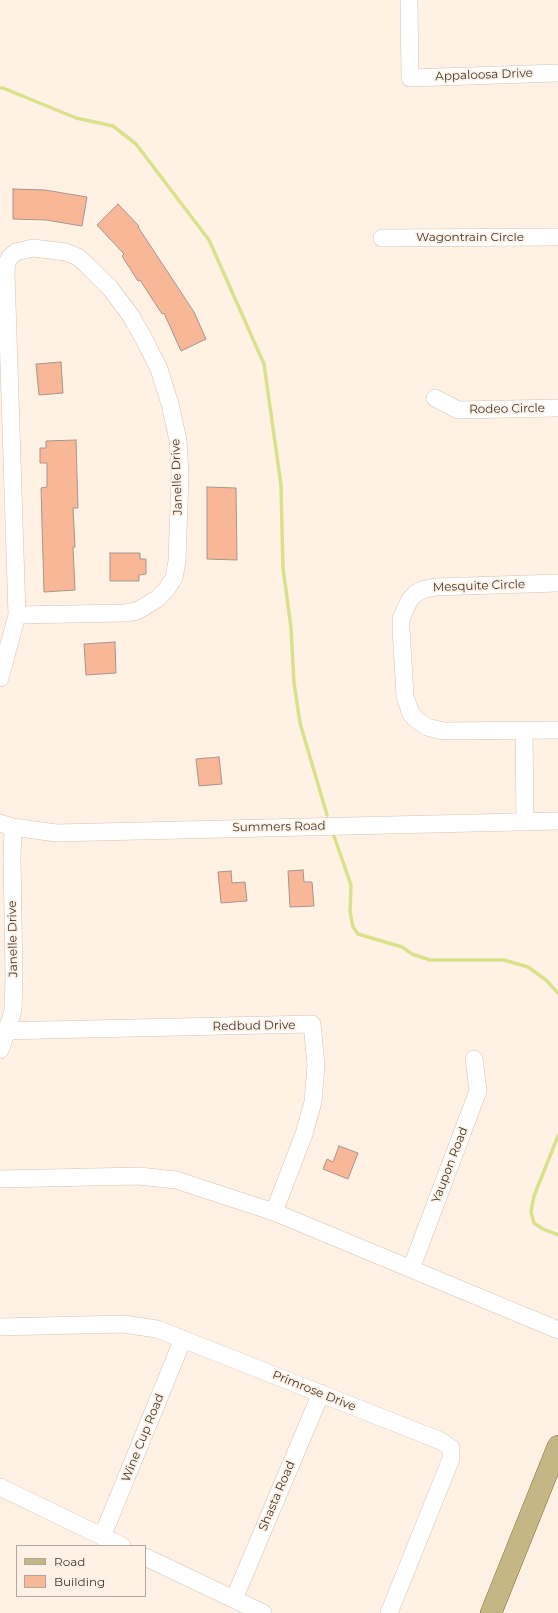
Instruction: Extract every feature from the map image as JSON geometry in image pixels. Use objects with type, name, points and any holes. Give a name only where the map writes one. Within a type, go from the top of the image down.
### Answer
[{"type":"main road","points":[[491,1613],[558,1446]]},
{"type":"street","name":"Appaloosa Drive","points":[[409,0],[410,78],[558,72]]},
{"type":"street","name":"Wagontrain Circle","points":[[382,238],[558,237]]},
{"type":"street","name":"Janelle Drive","points":[[0,678],[17,615],[6,272],[7,263],[10,257],[16,252],[33,248],[66,252],[78,257],[87,265],[110,288],[131,316],[146,341],[159,369],[170,404],[178,440],[180,475],[177,561],[174,578],[166,590],[158,599],[137,611],[125,613],[17,615]]},
{"type":"street","name":"Rodeo Circle","points":[[435,398],[458,410],[558,408]]},
{"type":"street","name":"Mesquite Circle","points":[[558,583],[435,586],[415,594],[409,601],[401,619],[405,696],[411,714],[417,720],[427,727],[443,731],[558,730]]},
{"type":"street","points":[[524,731],[525,822]]},
{"type":"street","name":"Summers Road","points":[[7,825],[56,833],[558,821]]},
{"type":"street","name":"Janelle Drive","points":[[0,1050],[4,1031],[13,1010],[14,977],[12,858],[7,825]]},
{"type":"street","name":"Redbud Drive","points":[[4,1031],[312,1024],[316,1065],[313,1102],[304,1134],[274,1212]]},
{"type":"street","name":"Yaupon Road","points":[[411,1269],[478,1091],[474,1059]]},
{"type":"street","points":[[0,1179],[139,1176],[176,1180],[274,1212],[558,1330]]},
{"type":"street","name":"Primrose Drive","points":[[0,1326],[123,1324],[157,1329],[441,1441],[451,1448],[451,1459],[389,1613]]},
{"type":"street","name":"Wine Cup Road","points":[[102,1537],[184,1339]]},
{"type":"street","name":"Shasta Road","points":[[234,1599],[321,1393]]},
{"type":"street","points":[[0,1487],[120,1545]]},
{"type":"street","points":[[146,1557],[262,1613]]},
{"type":"building","points":[[13,189],[45,190],[87,197],[82,226],[46,220],[13,219]]},
{"type":"building","points":[[118,204],[139,226],[138,227],[194,312],[206,339],[181,351],[164,313],[162,314],[140,280],[138,281],[122,256],[124,254],[97,225]]},
{"type":"building","points":[[61,362],[63,393],[39,395],[36,364]]},
{"type":"building","points":[[76,440],[78,508],[73,508],[75,590],[44,592],[41,488],[47,487],[47,463],[40,463],[40,448],[46,448],[46,441]]},
{"type":"building","points":[[207,487],[236,488],[237,560],[207,559]]},
{"type":"building","points":[[110,553],[140,553],[140,559],[146,559],[146,574],[139,575],[139,581],[110,581]]},
{"type":"building","points":[[115,642],[116,673],[86,675],[84,644]]},
{"type":"building","points":[[219,757],[222,784],[199,786],[196,759]]},
{"type":"building","points":[[303,870],[304,882],[312,882],[314,906],[290,907],[288,871]]},
{"type":"building","points":[[231,871],[232,883],[245,882],[247,901],[221,903],[218,872]]},
{"type":"building","points":[[339,1146],[358,1153],[348,1179],[323,1169],[327,1159],[333,1162]]},
{"type":"waterway","points":[[0,88],[76,118],[113,126],[136,144],[209,240],[264,364],[281,485],[283,568],[291,628],[294,683],[300,723],[327,815]]},
{"type":"waterway","points":[[334,836],[351,885],[350,912],[353,927],[358,934],[402,947],[412,954],[430,960],[504,960],[528,967],[546,980],[558,993]]},
{"type":"waterway","points":[[558,1136],[534,1196],[531,1212],[534,1223],[543,1229],[558,1235]]}]
